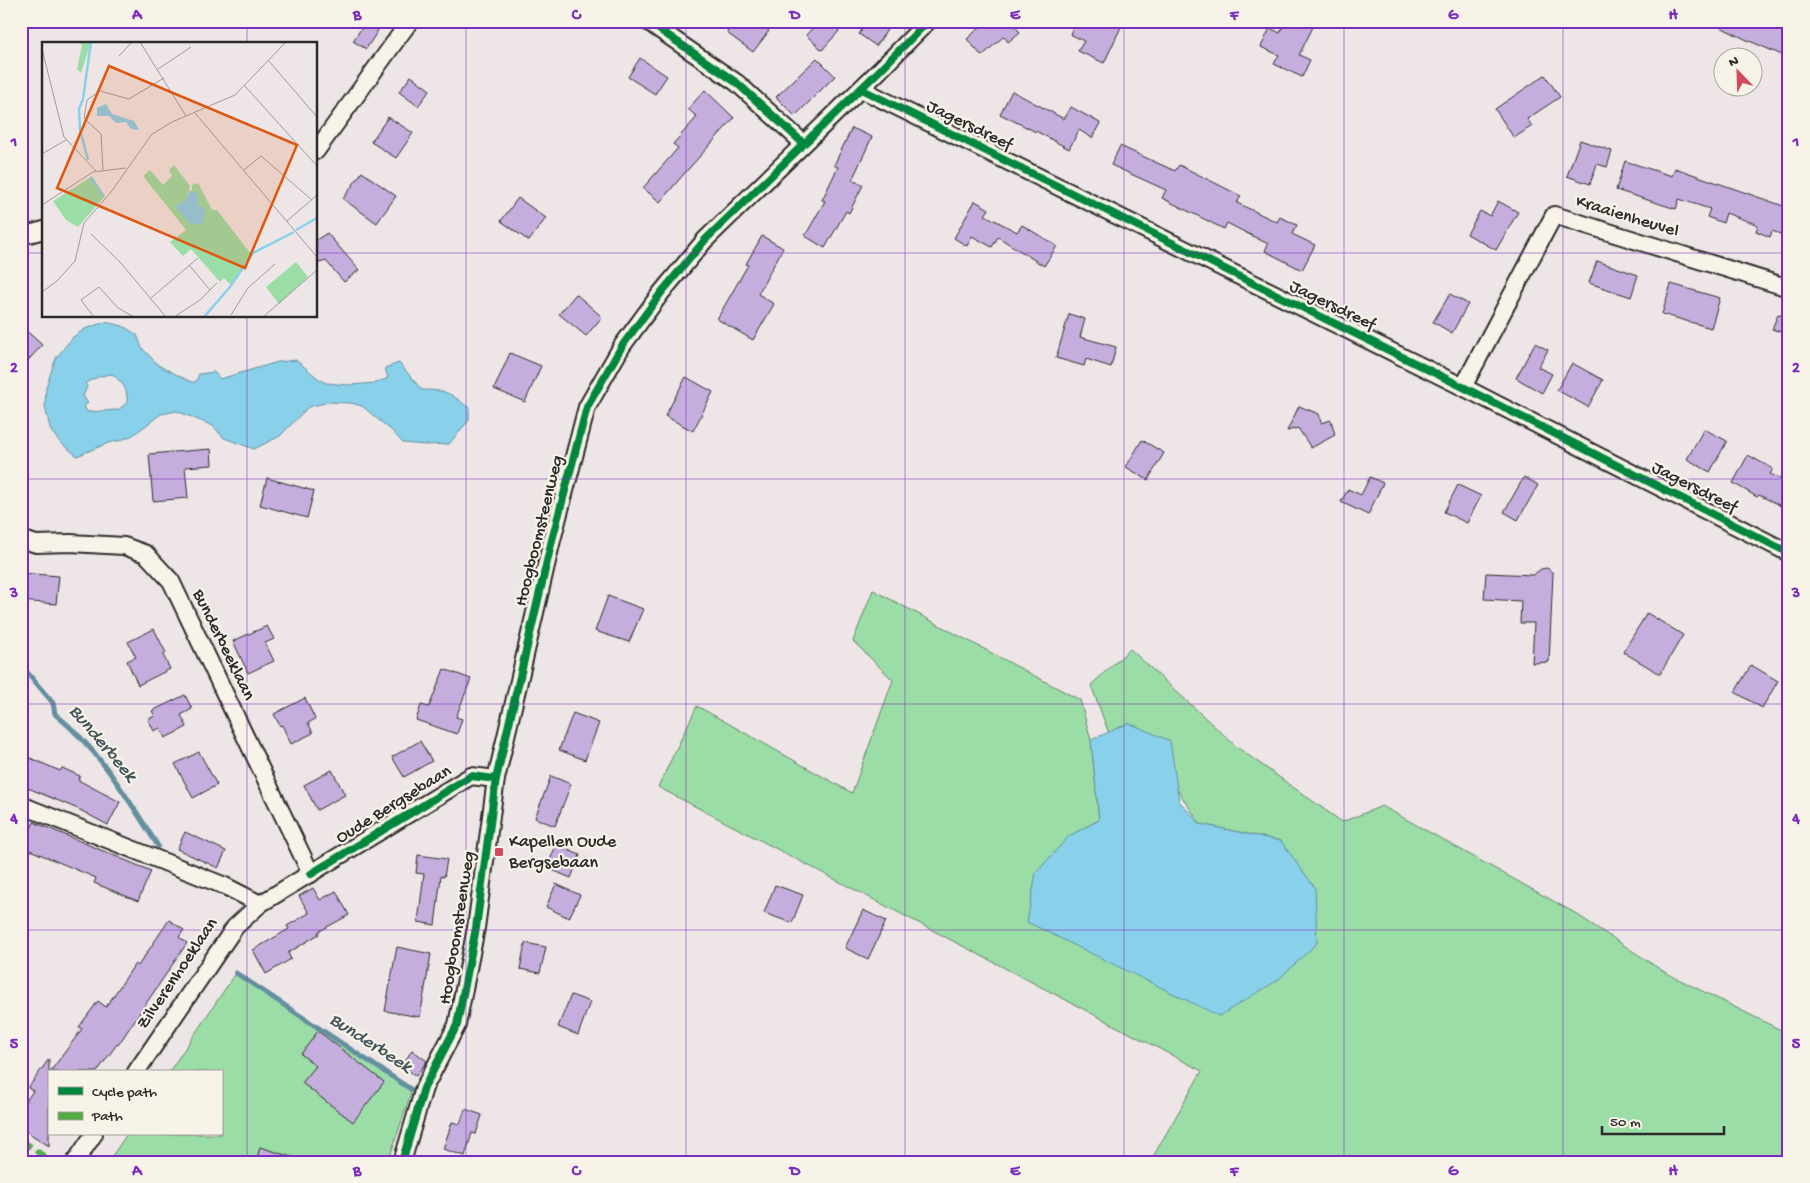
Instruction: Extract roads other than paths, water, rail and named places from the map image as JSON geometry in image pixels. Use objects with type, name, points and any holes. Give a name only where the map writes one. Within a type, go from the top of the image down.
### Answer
[{"type":"street","points":[[318,149],[410,21]]},
{"type":"street","points":[[648,21],[737,83],[804,143]]},
{"type":"street","name":"Hoogboomsteenweg","points":[[402,1162],[424,1088],[457,1025],[476,928],[496,779],[552,540],[587,407],[622,346],[661,293],[705,240],[861,89],[928,21]]},
{"type":"street","name":"Jagersdreef","points":[[861,89],[1463,387],[1789,553]]},
{"type":"street","name":"Kraaienheuvel","points":[[1463,387],[1554,215],[1789,288]]},
{"type":"street","points":[[21,236],[42,231]]},
{"type":"street","name":"Bunderbeeklaan","points":[[21,539],[36,544],[70,543],[124,546],[146,554],[171,581],[311,874]]},
{"type":"street","name":"Oude Bergsebaan","points":[[311,874],[471,776],[496,779]]},
{"type":"street","points":[[21,805],[225,886],[260,904]]},
{"type":"street","name":"Zilverenhoeklaan","points":[[137,1070],[235,926],[260,904],[311,874]]},
{"type":"street","points":[[75,1162],[93,1136]]},
{"type":"water","points":[[105,322],[123,326],[137,335],[142,348],[158,365],[191,382],[196,382],[199,374],[214,372],[220,379],[278,362],[296,360],[326,383],[349,385],[376,383],[388,378],[385,368],[399,363],[422,390],[448,393],[469,408],[469,420],[449,444],[403,443],[391,430],[362,406],[351,403],[329,402],[308,407],[280,436],[254,449],[224,438],[213,426],[177,411],[161,414],[133,435],[122,440],[108,443],[77,456],[59,441],[51,431],[45,407],[46,387],[56,358],[73,337],[85,329]],"holes":[[[112,374],[122,383],[126,390],[127,403],[118,410],[87,412],[84,406],[88,403],[83,396],[87,387],[85,383],[100,376]]]},
{"type":"water","points":[[1129,723],[1170,741],[1179,801],[1200,824],[1281,841],[1315,888],[1317,943],[1278,980],[1219,1016],[1027,922],[1036,873],[1069,836],[1099,820],[1091,740]]},
{"type":"waterway","name":"Bunderbeek","points":[[21,665],[53,703],[55,714],[85,743],[112,776],[158,846]]},
{"type":"waterway","name":"Bunderbeek","points":[[236,973],[412,1090]]},
{"type":"place","name":"Kapellen Oude Bergsebaan","points":[[499,852]]}]
